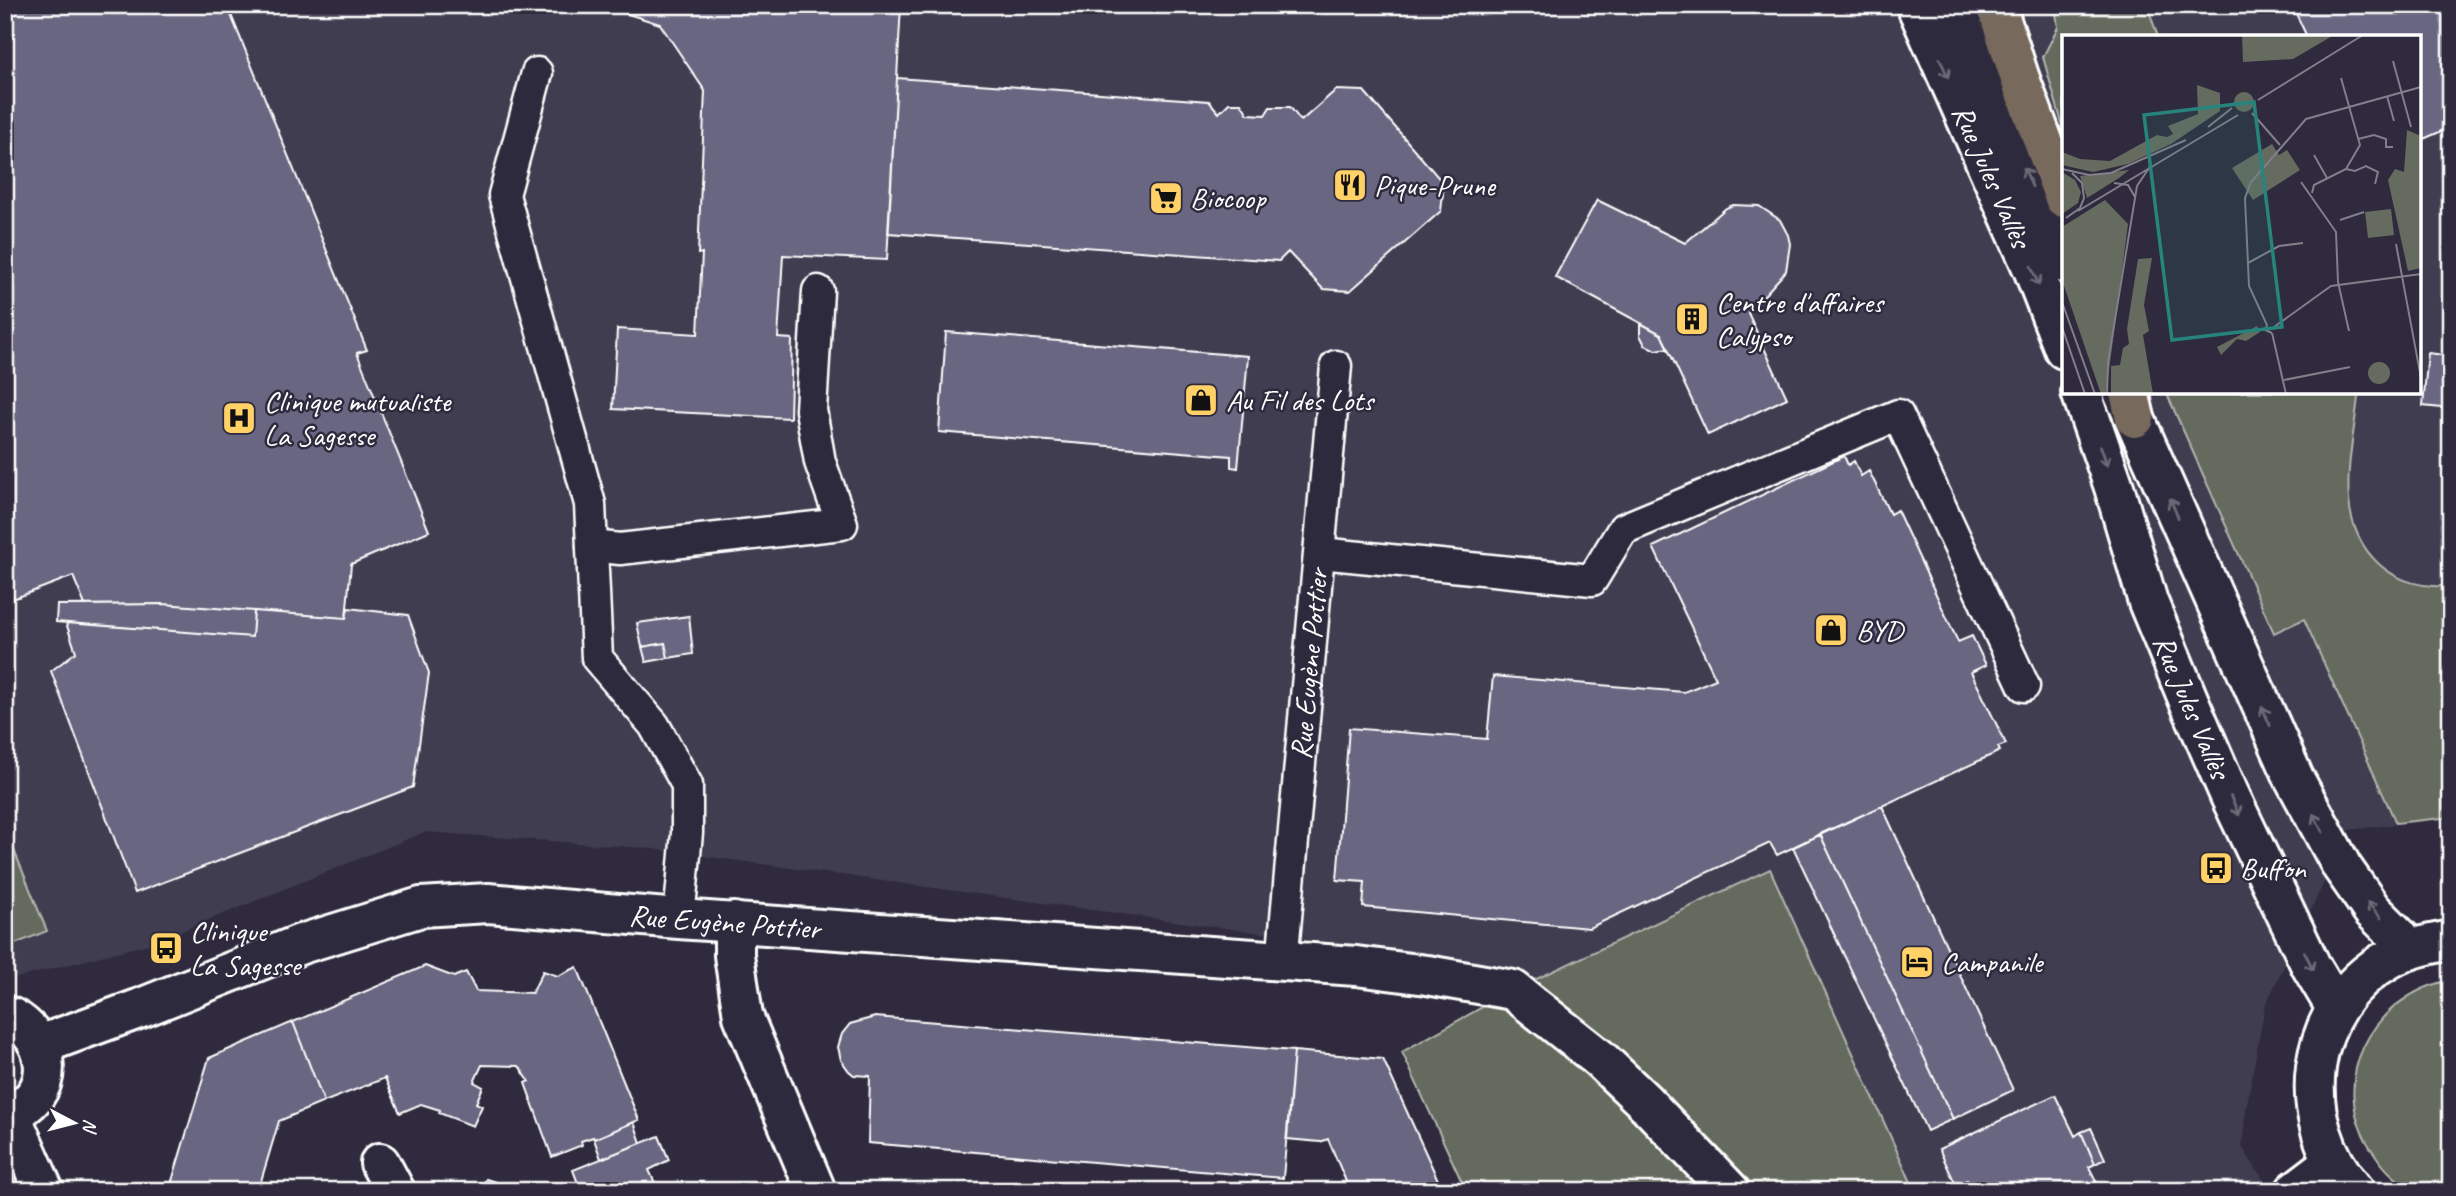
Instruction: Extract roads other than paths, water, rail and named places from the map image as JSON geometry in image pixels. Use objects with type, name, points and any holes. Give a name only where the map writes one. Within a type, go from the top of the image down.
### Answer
[{"type":"highway","points":[[1996,5],[2062,193]]},
{"type":"street","name":"Rue Jules Vallès","points":[[1916,5],[2033,269],[2062,344]]},
{"type":"street","name":"Rue Jules Vallès","points":[[1954,5],[2062,258]]},
{"type":"street","name":"Rue Jules Vallès","points":[[2082,394],[2115,487],[2148,602],[2188,699],[2311,966],[2336,1008]]},
{"type":"street","name":"Rue Jules Vallès","points":[[2129,401],[2229,634],[2300,789],[2342,867],[2372,910],[2411,949]]},
{"type":"street","name":"Rue Eugène Pottier","points":[[40,1045],[301,944],[421,907],[488,903],[1356,967],[1513,990],[1600,1059],[1730,1191]]},
{"type":"street","points":[[734,922],[734,955],[743,1016],[816,1191]]},
{"type":"street","points":[[2295,1191],[2344,1176],[2320,1133],[2314,1101],[2314,1069],[2322,1037],[2336,1008],[2369,972],[2389,959],[2411,949],[2451,940]]},
{"type":"street","points":[[5,1015],[27,1026],[40,1045],[44,1073],[34,1099],[8,1116],[44,1191]]},
{"type":"lane","points":[[537,73],[504,195],[590,504],[597,658],[654,725],[687,785],[687,833],[679,919]]},
{"type":"lane","points":[[592,546],[620,549],[842,524],[820,462],[811,410],[818,291]]},
{"type":"lane","name":"Rue Eugène Pottier","points":[[1282,962],[1336,366]]},
{"type":"lane","points":[[1320,553],[1592,580],[1623,530],[1898,415],[2024,686]]},
{"type":"place","name":"Pique-Prune","points":[[1350,185]]},
{"type":"place","name":"Biocoop","points":[[1166,198]]},
{"type":"place","name":"Centre d'affaires Calypso","points":[[1692,319]]},
{"type":"place","name":"Au Fil des Lots","points":[[1201,400]]},
{"type":"place","name":"Clinique mutualiste La Sagesse","points":[[239,418]]},
{"type":"place","name":"BYD","points":[[1831,630]]},
{"type":"place","name":"Buffon","points":[[2216,868]]},
{"type":"place","name":"Clinique La Sagesse","points":[[166,948]]},
{"type":"place","name":"Campanile","points":[[1917,962]]}]
